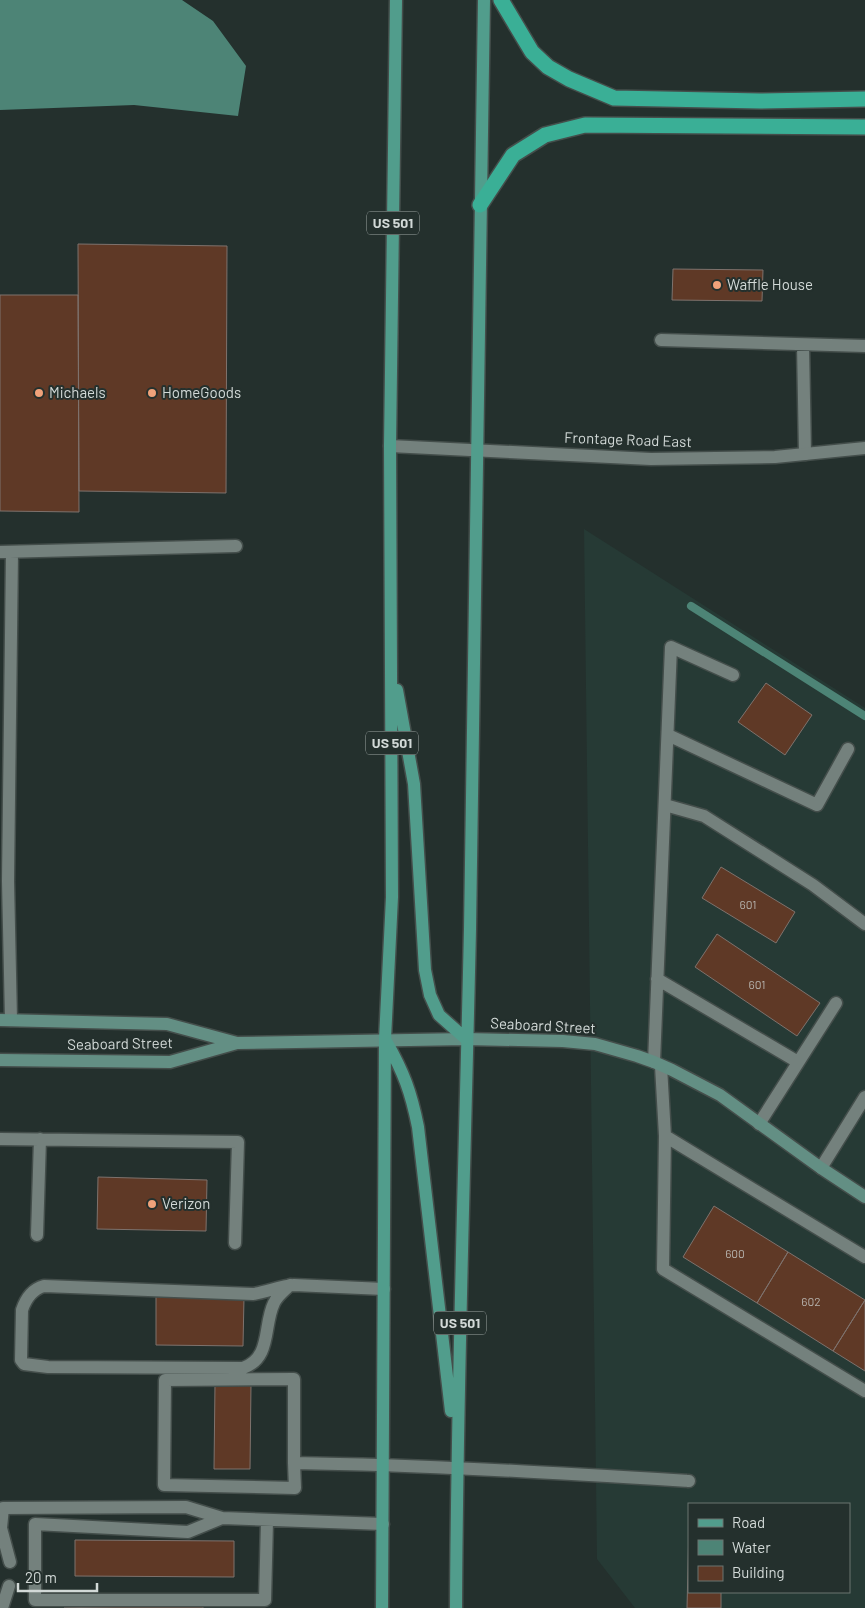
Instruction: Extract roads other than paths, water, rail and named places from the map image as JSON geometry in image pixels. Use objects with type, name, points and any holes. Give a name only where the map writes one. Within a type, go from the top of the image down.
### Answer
[{"type":"highway","points":[[502,0],[532,52],[548,67],[569,79],[614,98],[760,101],[865,99]]},
{"type":"highway","points":[[480,205],[514,155],[545,135],[585,124],[865,126]]},
{"type":"main road","name":"US 501","points":[[382,1608],[385,1039],[392,897],[390,446],[396,0]]},
{"type":"main road","name":"US 501","points":[[456,1608],[456,1462],[470,933],[484,0]]},
{"type":"main road","points":[[391,655],[414,784],[425,970],[430,994],[439,1015],[466,1039]]},
{"type":"main road","points":[[385,1039],[401,1068],[411,1095],[418,1127],[456,1462]]},
{"type":"street","points":[[661,340],[865,346]]},
{"type":"street","points":[[803,345],[805,454]]},
{"type":"street","name":"Frontage Road East","points":[[390,446],[651,459],[775,457],[865,448]]},
{"type":"street","points":[[6,1020],[8,881],[6,552],[236,546]]},
{"type":"street","points":[[733,675],[671,647],[657,979],[658,1064],[665,1136],[663,1269],[865,1391]]},
{"type":"street","points":[[668,735],[817,805],[848,749]]},
{"type":"street","points":[[664,805],[704,816],[813,884],[865,924]]},
{"type":"street","points":[[657,979],[798,1062]]},
{"type":"street","points":[[759,1124],[836,1003]]},
{"type":"street","name":"Seaboard Street","points":[[6,1020],[167,1024],[237,1043]]},
{"type":"street","name":"Seaboard Street","points":[[0,1060],[170,1062],[237,1043],[385,1039],[563,1041],[596,1044],[658,1064],[720,1095],[821,1168],[865,1197]]},
{"type":"street","points":[[821,1168],[865,1097]]},
{"type":"street","points":[[665,1136],[865,1257]]},
{"type":"street","points":[[0,1139],[238,1142],[235,1243]]},
{"type":"street","points":[[38,1235],[40,1140]]},
{"type":"street","points":[[290,1285],[274,1303],[265,1342],[259,1357],[252,1365],[243,1368],[48,1367],[24,1364],[21,1360],[22,1310],[31,1294],[44,1286],[254,1294],[290,1285],[384,1288]]},
{"type":"street","points":[[294,1379],[294,1463],[295,1488],[164,1485],[165,1380],[294,1379]]},
{"type":"street","points":[[294,1463],[383,1464],[456,1462],[689,1481]]},
{"type":"street","points":[[10,1562],[1,1532],[3,1508],[186,1507],[222,1518],[383,1524]]},
{"type":"street","points":[[222,1518],[188,1532],[35,1524],[35,1600],[237,1604],[265,1600],[267,1521]]},
{"type":"street","points":[[1,1607],[10,1586]]},
{"type":"water","points":[[0,0],[182,0],[213,21],[246,66],[238,116],[134,105],[0,110]]},
{"type":"waterway","points":[[691,606],[865,716]]},
{"type":"place","name":"Waffle House","points":[[717,285]]},
{"type":"place","name":"Michaels","points":[[39,393]]},
{"type":"place","name":"HomeGoods","points":[[152,393]]},
{"type":"place","name":"Verizon","points":[[152,1204]]}]
